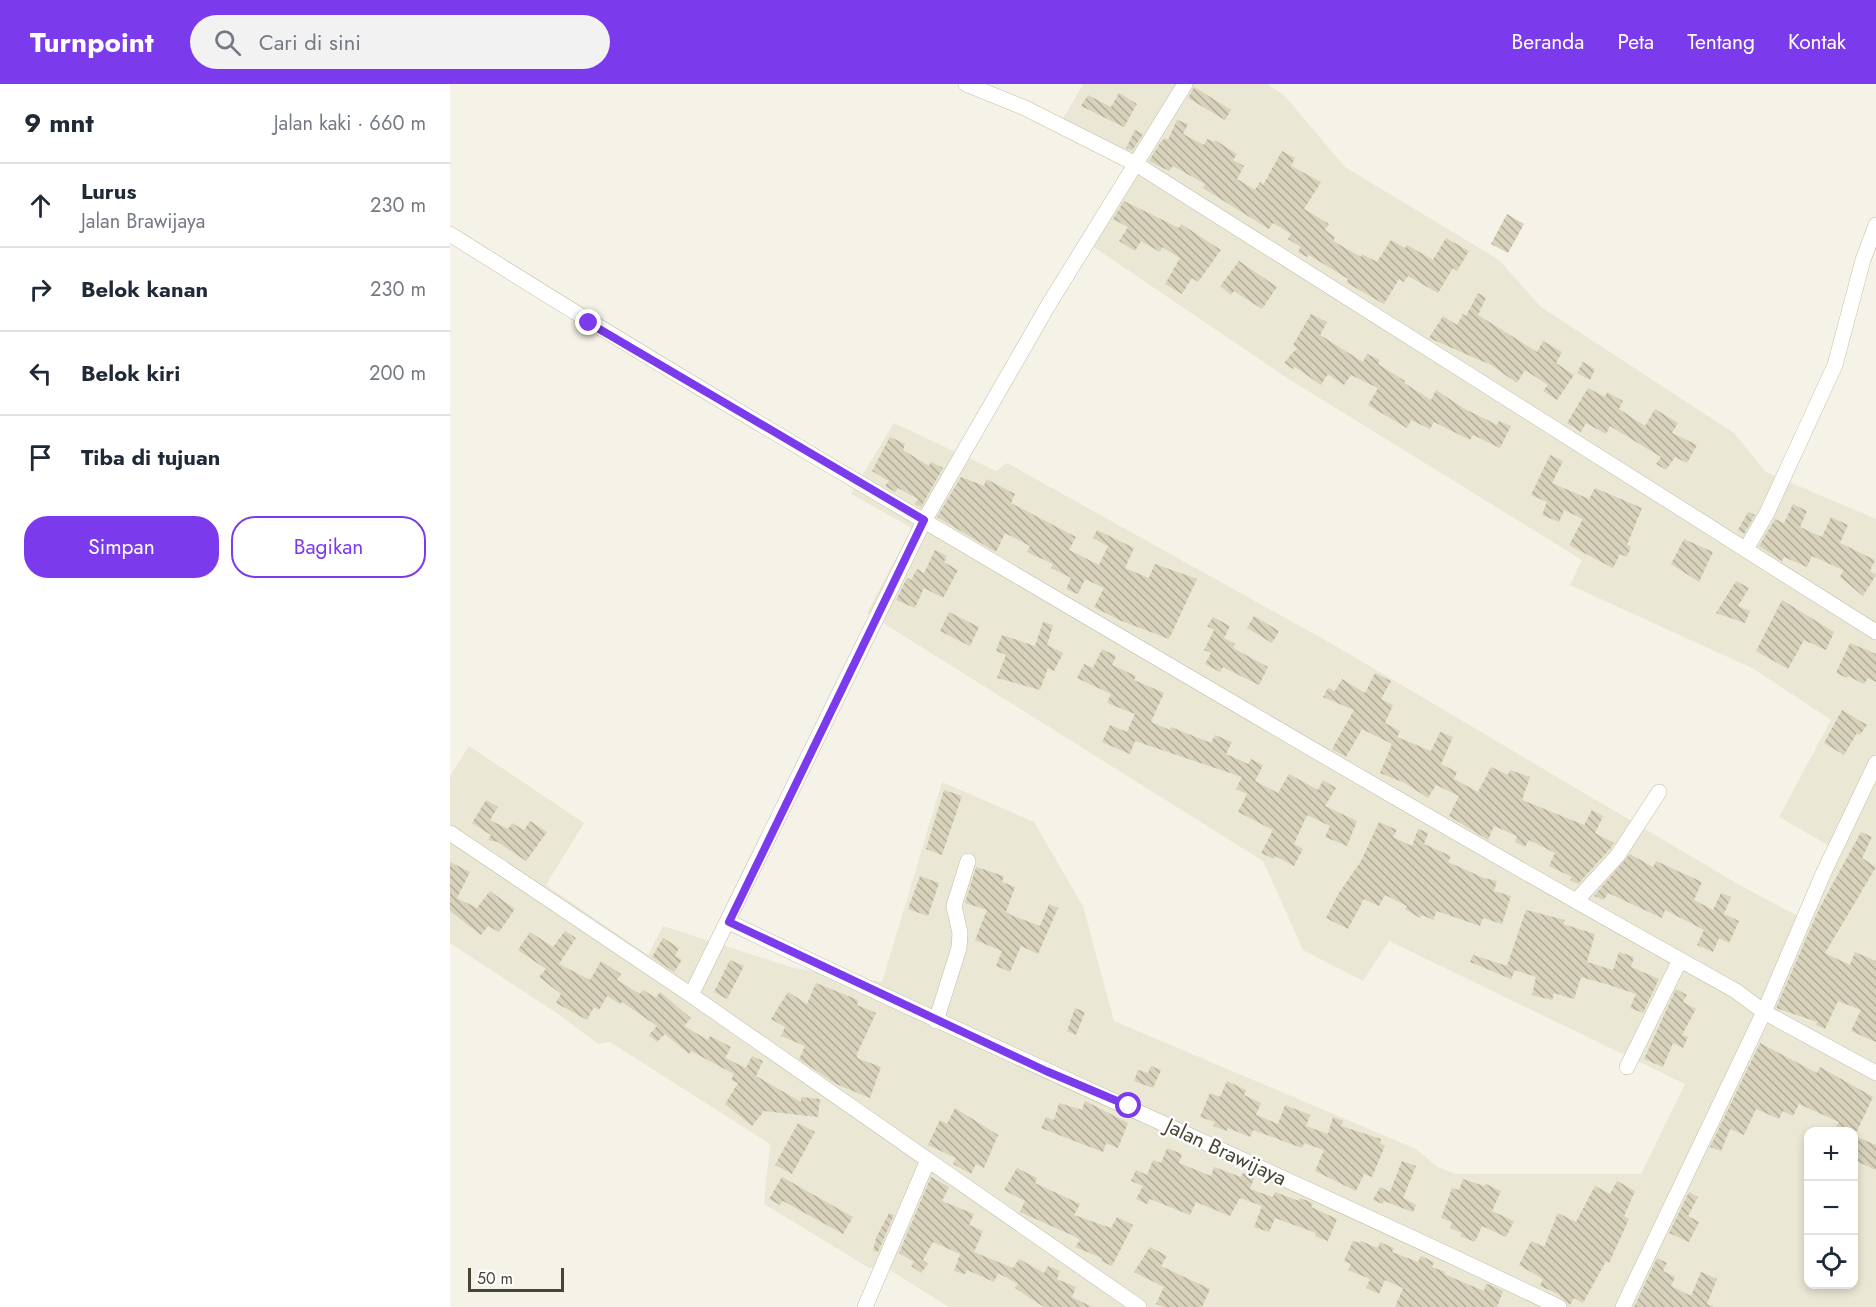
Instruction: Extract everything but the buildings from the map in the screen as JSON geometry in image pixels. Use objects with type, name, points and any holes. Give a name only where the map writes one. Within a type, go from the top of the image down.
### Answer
[{"type":"street","points":[[966,84],[1025,108],[1136,164],[1876,632]]},
{"type":"street","points":[[691,995],[729,922],[924,520],[1049,304],[1185,84]]},
{"type":"street","points":[[1746,549],[1767,513],[1835,365],[1863,260],[1876,225]]},
{"type":"street","points":[[450,234],[599,329],[1284,733],[1736,991],[1764,1012],[1876,1073]]},
{"type":"street","points":[[1623,1307],[1764,1012],[1823,874],[1876,763]]},
{"type":"street","points":[[1576,901],[1618,855],[1659,792]]},
{"type":"street","points":[[450,833],[691,995],[1139,1307]]},
{"type":"street","points":[[936,1021],[959,948],[960,933],[954,906],[968,861]]},
{"type":"street","name":"Jalan Brawijaya","points":[[729,922],[936,1021],[1129,1106],[1559,1307]]},
{"type":"street","points":[[1627,1067],[1680,960]]},
{"type":"street","points":[[865,1307],[928,1160]]},
{"type":"shaded area","points":[[1083,84],[1267,84],[1284,95],[1345,167],[1499,260],[1541,307],[1734,433],[1766,472],[1876,519],[1876,1307],[949,1307],[888,1269],[869,1268],[764,1204],[770,1144],[610,1042],[598,1044],[558,1014],[450,943],[450,776],[469,746],[584,823],[546,885],[648,955],[663,926],[794,968],[882,982],[942,782],[1034,822],[1083,906],[1114,1021],[1416,1149],[1438,1167],[1455,1174],[1641,1174],[1685,1084],[1389,941],[1363,981],[1303,950],[1263,861],[867,613],[912,528],[851,494],[894,423],[996,471],[1007,463],[1334,645],[1743,887],[1798,916],[1833,848],[1779,817],[1831,720],[1754,669],[1570,585],[1582,560],[1287,378],[1085,241],[1134,162],[1060,124]]},
{"type":"route","points":[[589,323],[896,506],[924,520],[729,922],[860,986],[1046,1071],[1129,1106]]}]
